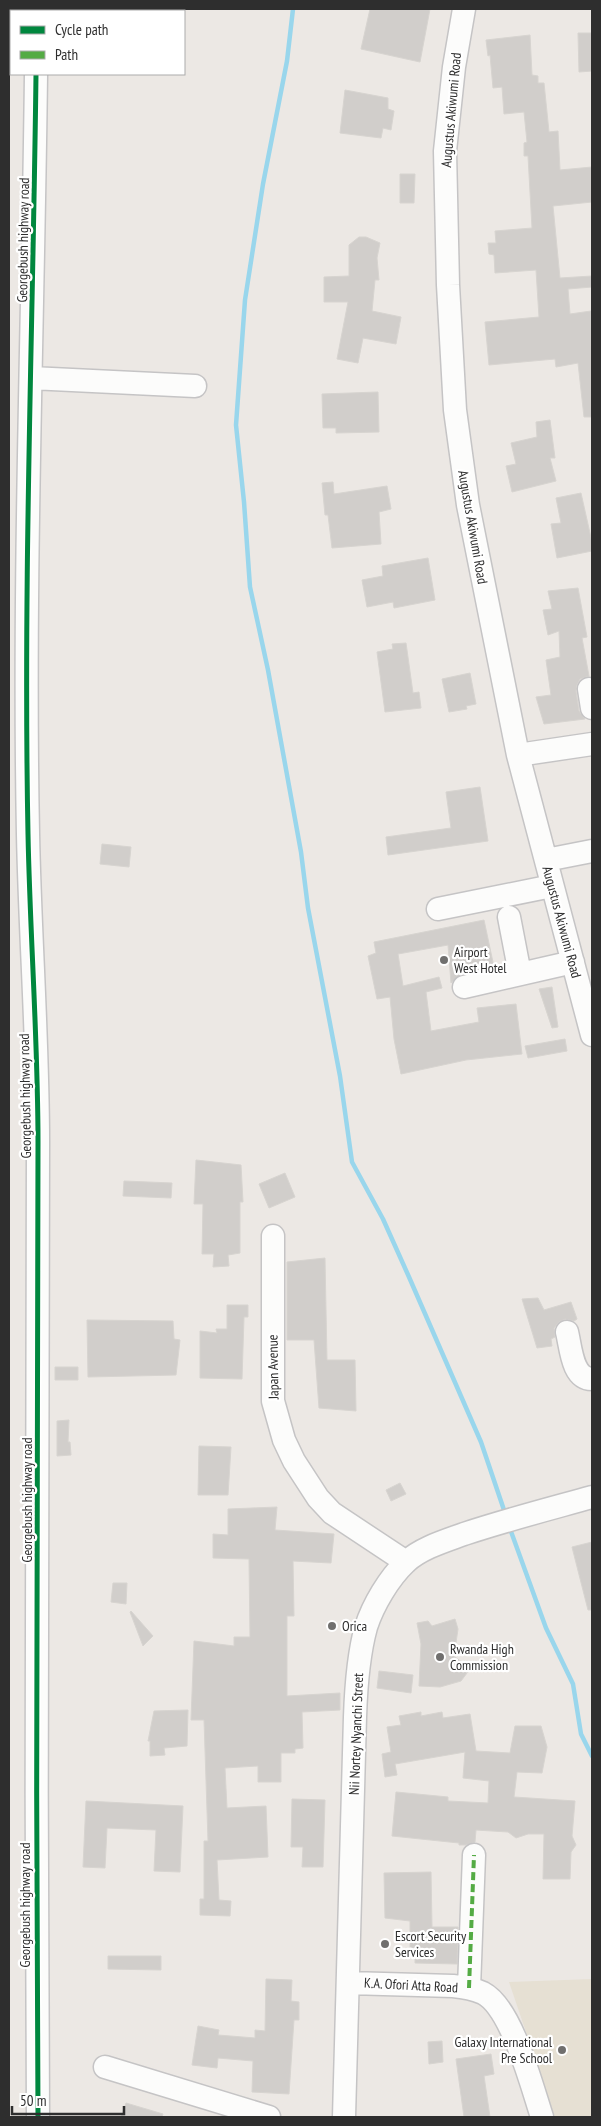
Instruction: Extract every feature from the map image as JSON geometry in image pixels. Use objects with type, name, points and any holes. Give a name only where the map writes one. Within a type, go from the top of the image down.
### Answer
[{"type":"street","name":"Augustus Akiwumi Road","points":[[464,9],[454,67],[445,151],[448,286],[455,410],[468,505],[518,755],[573,962],[588,1006],[592,1035]]},
{"type":"street","name":"Georgebush highway road","points":[[36,75],[28,579],[28,813],[38,1137],[36,1297],[39,1416],[36,1900],[38,2117]]},
{"type":"street","points":[[31,378],[195,386]]},
{"type":"street","points":[[518,755],[592,744]]},
{"type":"street","points":[[546,860],[592,851]]},
{"type":"street","points":[[438,909],[552,886]]},
{"type":"street","points":[[509,917],[520,974]]},
{"type":"street","points":[[464,987],[573,962]]},
{"type":"street","name":"Japan Avenue","points":[[273,1236],[273,1401],[284,1440],[294,1461],[318,1498],[332,1513],[406,1562]]},
{"type":"street","points":[[567,1332],[578,1374],[584,1378],[592,1379]]},
{"type":"street","name":"Nii Nortey Nyanchi Street","points":[[344,2117],[355,1717],[358,1670],[366,1626],[389,1583],[406,1562],[436,1545],[496,1523],[592,1497]]},
{"type":"street","points":[[469,1988],[474,1855]]},
{"type":"street","name":"K.A. Ofori Atta Road","points":[[349,1983],[453,1986],[469,1988],[485,1994],[510,2024],[542,2117]]},
{"type":"street","points":[[105,2067],[269,2117]]},
{"type":"shaded area","name":"Galaxy International Pre School","points":[[592,1979],[592,2117],[555,2117],[509,1982]]},
{"type":"building","points":[[370,9],[430,9],[420,62],[361,49]]},
{"type":"building","points":[[578,33],[592,33],[592,71],[579,72]]},
{"type":"building","points":[[530,35],[532,75],[538,76],[538,83],[544,83],[549,132],[558,131],[560,170],[592,167],[592,202],[553,206],[560,278],[592,276],[592,287],[568,289],[570,314],[591,311],[592,417],[584,417],[578,363],[556,367],[555,359],[489,365],[485,322],[539,317],[536,270],[495,273],[494,255],[489,254],[488,243],[496,243],[495,231],[532,228],[528,156],[524,156],[524,143],[527,142],[524,112],[504,114],[502,87],[493,88],[490,55],[488,56],[486,40]]},
{"type":"building","points":[[345,90],[388,98],[388,109],[394,111],[391,130],[383,128],[381,138],[340,133]]},
{"type":"building","points":[[400,174],[415,174],[414,203],[400,203]]},
{"type":"building","points":[[359,237],[366,237],[380,243],[377,258],[379,280],[375,280],[372,311],[401,317],[396,344],[363,338],[358,363],[337,359],[348,302],[324,302],[324,277],[349,276],[349,245]]},
{"type":"building","points":[[378,392],[379,432],[336,433],[336,428],[323,428],[322,394]]},
{"type":"building","points":[[550,420],[555,458],[550,458],[556,481],[512,492],[506,466],[516,464],[511,443],[537,437],[536,422]]},
{"type":"building","points":[[333,482],[334,494],[387,486],[391,509],[379,512],[381,544],[332,548],[328,515],[325,515],[322,483]]},
{"type":"building","points":[[581,493],[592,542],[592,551],[557,558],[551,524],[561,523],[556,498]]},
{"type":"building","points":[[428,558],[435,600],[394,608],[393,602],[367,607],[362,580],[383,576],[382,566]]},
{"type":"building","points":[[578,588],[587,637],[582,638],[589,676],[580,679],[576,691],[579,711],[585,719],[544,724],[536,697],[551,695],[546,660],[560,657],[559,631],[548,635],[543,610],[552,609],[548,591]]},
{"type":"building","points":[[406,643],[413,693],[419,692],[421,708],[385,712],[377,652],[393,649],[392,644]]},
{"type":"building","points":[[470,673],[476,704],[466,706],[467,709],[449,712],[442,679]]},
{"type":"building","points":[[480,787],[488,841],[388,855],[386,837],[451,828],[446,792]]},
{"type":"building","points":[[102,844],[131,847],[129,867],[100,864]]},
{"type":"building","points":[[484,920],[494,967],[461,974],[451,983],[448,945],[398,954],[403,986],[439,977],[442,988],[426,992],[431,1031],[479,1022],[477,1008],[516,1004],[522,1054],[466,1060],[401,1074],[394,1039],[390,997],[377,999],[368,956],[376,953],[374,942]]},
{"type":"building","points":[[552,987],[558,1027],[552,1028],[539,989]]},
{"type":"building","points":[[565,1039],[567,1051],[528,1058],[525,1046]]},
{"type":"building","points":[[196,1160],[241,1165],[243,1202],[240,1202],[240,1253],[228,1255],[229,1266],[213,1267],[214,1254],[202,1254],[203,1204],[194,1204]]},
{"type":"building","points":[[285,1173],[295,1197],[269,1208],[259,1184]]},
{"type":"building","points":[[124,1181],[172,1183],[171,1198],[123,1196]]},
{"type":"building","points":[[325,1258],[327,1360],[355,1360],[356,1411],[319,1408],[314,1340],[287,1340],[287,1262]]},
{"type":"building","points":[[538,1298],[544,1310],[571,1302],[577,1319],[574,1321],[565,1319],[559,1322],[554,1328],[555,1337],[551,1339],[552,1346],[537,1348],[522,1299]]},
{"type":"building","points":[[227,1305],[248,1305],[248,1317],[244,1317],[242,1379],[200,1378],[200,1331],[217,1333],[216,1329],[227,1329]]},
{"type":"building","points":[[87,1320],[173,1321],[174,1339],[180,1340],[176,1375],[88,1377]]},
{"type":"building","points":[[55,1367],[78,1367],[78,1380],[55,1380]]},
{"type":"building","points":[[69,1420],[68,1442],[70,1442],[71,1455],[57,1456],[57,1421]]},
{"type":"building","points":[[199,1446],[231,1447],[228,1495],[198,1495]]},
{"type":"building","points":[[400,1483],[406,1494],[391,1501],[386,1490]]},
{"type":"building","points":[[277,1507],[275,1530],[334,1534],[331,1563],[293,1561],[294,1616],[287,1616],[287,1696],[340,1693],[340,1710],[302,1712],[303,1748],[295,1749],[295,1753],[281,1753],[281,1782],[258,1782],[258,1766],[225,1768],[227,1808],[266,1806],[268,1857],[217,1860],[219,1900],[231,1901],[230,1916],[200,1915],[200,1899],[204,1899],[204,1841],[208,1841],[204,1720],[191,1720],[194,1641],[234,1646],[234,1637],[250,1637],[249,1559],[213,1558],[213,1534],[228,1535],[228,1509]]},
{"type":"building","points":[[592,1542],[592,1610],[588,1610],[572,1547]]},
{"type":"building","points":[[113,1583],[127,1583],[126,1604],[111,1602]]},
{"type":"building","points":[[130,1612],[153,1636],[143,1646]]},
{"type":"building","points":[[455,1619],[458,1629],[454,1656],[470,1669],[461,1681],[440,1687],[419,1686],[421,1644],[417,1623],[428,1621],[432,1626]]},
{"type":"building","points":[[379,1671],[413,1675],[411,1693],[377,1688]]},
{"type":"building","points":[[188,1710],[187,1746],[164,1748],[165,1755],[150,1756],[150,1741],[148,1741],[154,1711]]},
{"type":"building","points":[[421,1712],[421,1716],[442,1712],[443,1718],[470,1714],[476,1751],[510,1753],[515,1726],[541,1726],[547,1747],[542,1773],[517,1772],[514,1797],[575,1801],[572,1836],[576,1845],[571,1852],[570,1879],[543,1879],[544,1834],[528,1834],[516,1838],[508,1832],[476,1830],[475,1842],[466,1845],[392,1836],[396,1792],[448,1797],[448,1801],[488,1803],[489,1781],[463,1778],[465,1752],[395,1764],[397,1775],[385,1777],[382,1754],[391,1752],[387,1727],[401,1725],[399,1716]]},
{"type":"building","points":[[292,1799],[325,1800],[323,1867],[302,1867],[303,1847],[291,1847]]},
{"type":"building","points":[[86,1801],[183,1806],[180,1872],[154,1871],[156,1830],[107,1828],[105,1868],[83,1867]]},
{"type":"building","points":[[431,1872],[432,1927],[458,1927],[457,1964],[415,1963],[415,1953],[410,1954],[410,1921],[385,1918],[384,1873]]},
{"type":"building","points":[[108,1956],[161,1956],[161,1970],[108,1969]]},
{"type":"building","points":[[266,1979],[292,1980],[291,2001],[299,2002],[299,2020],[294,2020],[289,2094],[252,2092],[253,2061],[218,2058],[217,2068],[192,2065],[198,2026],[219,2030],[218,2035],[255,2038],[255,2030],[265,2031]]},
{"type":"building","points":[[442,2041],[443,2062],[429,2064],[428,2042]]},
{"type":"building","points":[[491,2054],[494,2074],[484,2076],[490,2117],[464,2117],[456,2059]]},
{"type":"building","points":[[126,2103],[163,2114],[162,2117],[121,2117]]},
{"type":"waterway","points":[[293,9],[287,61],[263,184],[245,300],[236,425],[250,587],[268,670],[301,852],[308,908],[340,1076],[352,1162],[383,1219],[481,1442],[505,1513]]},
{"type":"waterway","points":[[509,1526],[546,1628],[573,1684],[581,1734],[592,1756]]},
{"type":"marked path","points":[[469,1988],[474,1855]]},
{"type":"cycle path","points":[[36,75],[28,549],[27,739],[29,872],[37,1065],[38,1142],[38,2117]]},
{"type":"place","name":"Airport West Hotel","points":[[444,960]]},
{"type":"place","name":"Orica","points":[[332,1626]]},
{"type":"place","name":"Rwanda High Commission","points":[[440,1657]]},
{"type":"place","name":"Escort Security Services","points":[[385,1944]]},
{"type":"place","name":"Galaxy International Pre School","points":[[562,2050]]}]
